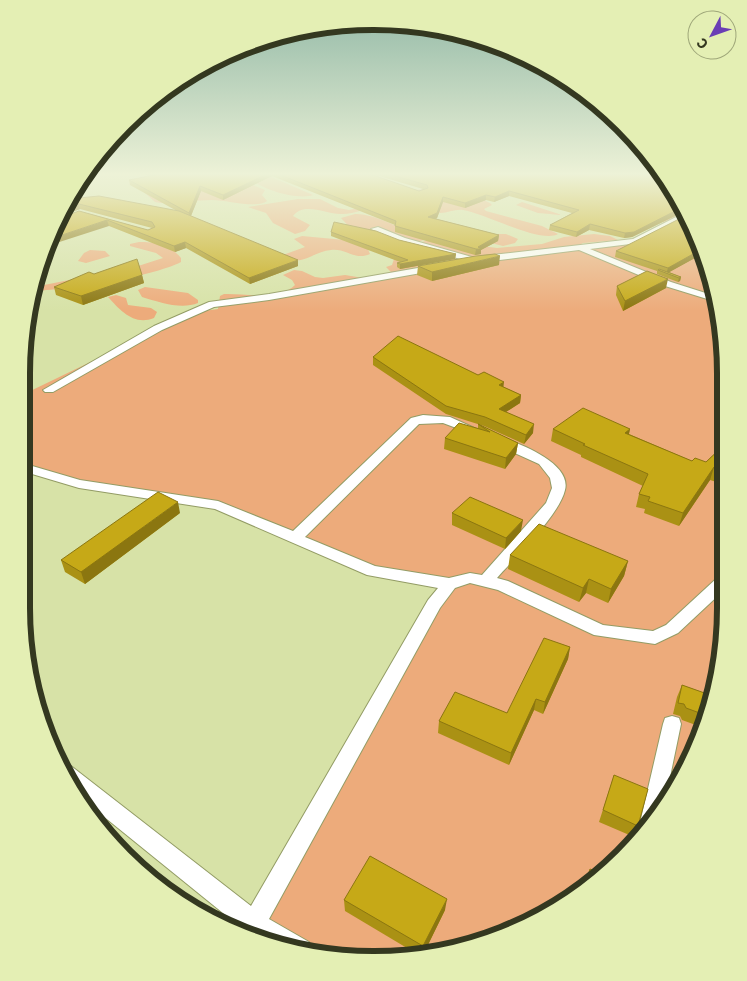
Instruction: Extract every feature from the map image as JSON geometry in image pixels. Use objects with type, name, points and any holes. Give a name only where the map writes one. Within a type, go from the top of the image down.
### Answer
[{"type":"lane","points":[[49,390],[158,328],[212,304],[269,297],[475,260],[635,241],[676,220]]},
{"type":"lane","points":[[375,229],[402,240],[475,260]]},
{"type":"lane","points":[[579,247],[668,284],[708,296]]},
{"type":"lane","points":[[294,539],[415,421],[427,417],[448,419],[533,455],[548,465],[557,477],[559,488],[552,505],[485,582]]},
{"type":"lane","points":[[30,469],[79,484],[218,505],[372,571],[449,584],[470,578],[502,585],[600,630],[655,638],[672,629],[717,588]]},
{"type":"lane","points":[[80,785],[251,928],[434,604],[449,584]]},
{"type":"lane","points":[[654,805],[672,724]]},
{"type":"shaded area","points":[[271,220],[300,220],[310,225],[305,231],[295,234],[273,223]]},
{"type":"shaded area","points":[[343,220],[383,220],[424,240],[413,243],[374,231],[354,232]]},
{"type":"shaded area","points":[[383,220],[430,220],[453,227],[472,229],[485,234],[506,234],[518,239],[515,243],[503,246],[439,230],[419,232]]},
{"type":"shaded area","points":[[493,220],[519,220],[542,226],[558,234],[550,236],[526,232]]},
{"type":"shaded area","points":[[663,220],[681,220],[699,263],[714,329],[717,374],[717,607],[714,652],[699,718],[682,759],[671,779],[646,817],[632,834],[583,880],[525,916],[484,933],[418,948],[374,951],[329,948],[306,944],[251,928],[434,604],[448,584],[372,571],[218,505],[79,484],[30,469],[30,391],[165,326],[204,311],[218,309],[220,296],[224,294],[271,295],[288,290],[295,285],[292,280],[283,275],[294,270],[323,278],[345,275],[375,280],[397,273],[391,272],[386,267],[392,265],[394,259],[412,255],[424,269],[460,262],[425,257],[413,245],[431,239],[497,248],[542,244],[564,237],[594,234],[610,236],[618,240],[583,243],[577,246],[630,242],[663,225]]},
{"type":"shaded area","points":[[302,236],[345,240],[367,247],[370,254],[360,256],[331,250],[301,260],[289,259],[283,255],[305,247],[294,239]]},
{"type":"shaded area","points":[[139,242],[156,243],[177,253],[181,258],[181,262],[168,268],[130,278],[41,290],[42,285],[135,267],[163,258],[156,253],[130,246],[130,244]]},
{"type":"shaded area","points":[[90,250],[105,251],[110,256],[86,263],[78,261],[84,253]]},
{"type":"shaded area","points":[[145,287],[188,293],[198,300],[198,303],[184,306],[142,297],[138,290]]},
{"type":"shaded area","points":[[116,295],[126,298],[128,305],[151,308],[157,312],[154,318],[140,320],[128,316],[108,297]]},
{"type":"building","points":[[66,220],[111,220],[148,230],[155,227],[152,222],[143,220],[200,220],[298,260],[249,278],[185,242],[174,246],[107,220],[59,236]]},
{"type":"building","points":[[393,220],[439,220],[499,235],[478,247],[481,249],[476,249],[395,226],[396,221]]},
{"type":"building","points":[[560,220],[658,220],[634,232],[625,233],[590,224],[577,232],[550,225]]},
{"type":"building","points":[[681,220],[695,253],[668,268],[616,251]]},
{"type":"building","points":[[334,222],[376,231],[399,240],[456,254],[400,264],[397,263],[408,260],[331,232]]},
{"type":"building","points":[[495,254],[500,256],[432,272],[418,266],[476,256]]},
{"type":"building","points":[[137,259],[142,275],[81,296],[54,287],[89,272],[94,274]]},
{"type":"building","points":[[659,269],[681,277],[679,278]]},
{"type":"building","points":[[647,271],[668,279],[625,301],[617,286]]},
{"type":"building","points":[[398,336],[478,375],[484,372],[504,382],[499,385],[521,395],[499,409],[534,424],[526,435],[485,417],[446,406],[373,357]]},
{"type":"building","points":[[583,408],[630,429],[625,433],[692,461],[695,458],[706,462],[717,452],[717,468],[714,467],[683,513],[648,501],[650,497],[639,494],[648,474],[583,445],[585,444],[553,429]]},
{"type":"building","points":[[459,423],[490,432],[478,424],[518,443],[506,458],[445,438]]},
{"type":"building","points":[[158,492],[178,502],[81,572],[61,560]]},
{"type":"building","points":[[470,497],[523,520],[506,538],[452,513]]},
{"type":"building","points":[[539,524],[628,561],[611,589],[589,579],[583,588],[510,555]]},
{"type":"building","points":[[544,638],[570,647],[545,702],[536,699],[511,753],[439,721],[455,692],[507,713]]},
{"type":"building","points":[[682,685],[706,693],[700,713],[686,708],[684,704],[678,703]]},
{"type":"building","points":[[614,775],[648,789],[638,826],[603,810]]},
{"type":"building","points":[[370,856],[447,899],[423,946],[344,900]]},
{"type":"building","points":[[590,869],[594,871],[588,876]]}]
